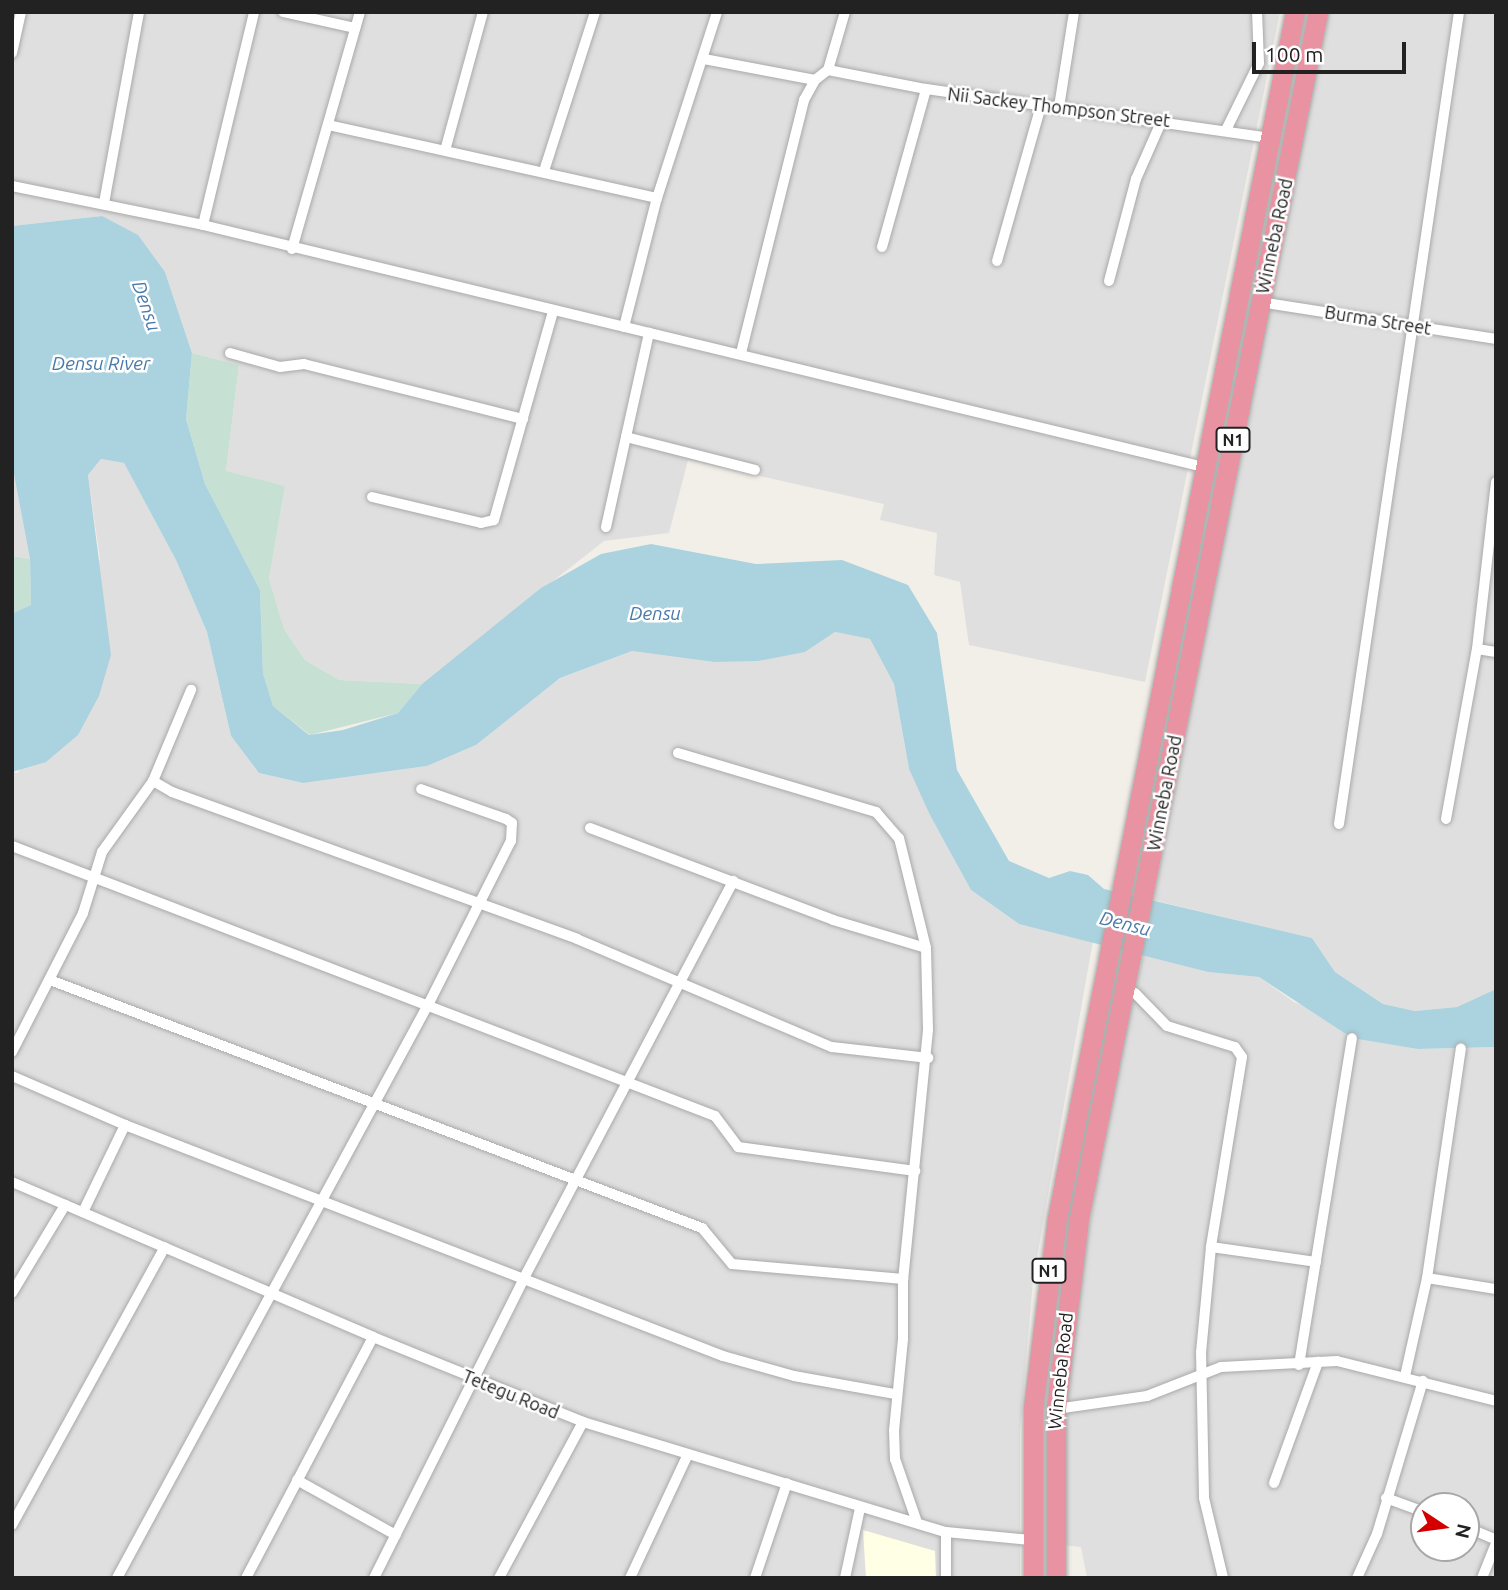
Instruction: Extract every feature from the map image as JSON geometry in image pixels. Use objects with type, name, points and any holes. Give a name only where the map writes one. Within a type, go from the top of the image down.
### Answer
[{"type":"highway","name":"Winneba Road","points":[[1032,1578],[1037,1366],[1059,1205],[1103,967],[1271,138],[1294,12]]},
{"type":"highway","name":"Winneba Road","points":[[1056,1578],[1056,1409],[1079,1218],[1318,12]]},
{"type":"highway","points":[[1285,60],[1305,82]]},
{"type":"street","points":[[12,52],[21,12]]},
{"type":"street","points":[[104,203],[139,12]]},
{"type":"street","points":[[203,225],[254,12]]},
{"type":"street","points":[[284,12],[355,27]]},
{"type":"street","points":[[292,249],[360,12]]},
{"type":"street","points":[[446,147],[483,12]]},
{"type":"street","points":[[544,171],[595,12]]},
{"type":"street","points":[[624,327],[657,198],[717,12]]},
{"type":"street","points":[[741,353],[804,100],[815,80],[828,69],[845,12]]},
{"type":"street","points":[[1226,130],[1259,62],[1257,12]]},
{"type":"street","points":[[1339,824],[1459,12]]},
{"type":"street","points":[[1059,107],[1070,13]]},
{"type":"street","points":[[704,59],[815,80]]},
{"type":"street","points":[[1259,62],[1285,60]]},
{"type":"street","points":[[828,69],[926,89]]},
{"type":"street","name":"Nii Sackey Thompson Street","points":[[882,247],[926,89],[1162,120],[1271,138]]},
{"type":"street","points":[[997,261],[1041,106]]},
{"type":"street","points":[[1109,281],[1136,179],[1162,120]]},
{"type":"street","points":[[328,124],[446,147],[657,198]]},
{"type":"street","points":[[12,186],[203,225],[292,249],[741,353],[1203,467]]},
{"type":"street","name":"Burma Street","points":[[1260,302],[1496,339]]},
{"type":"street","points":[[372,497],[481,523],[494,520],[553,311]]},
{"type":"street","points":[[606,527],[649,333]]},
{"type":"street","points":[[230,353],[280,367],[304,364],[523,419]]},
{"type":"street","points":[[625,437],[755,470]]},
{"type":"street","points":[[1446,819],[1477,649],[1495,511],[1496,482]]},
{"type":"street","points":[[1477,649],[1496,652]]},
{"type":"street","points":[[13,1051],[83,913],[102,852],[153,781],[191,690]]},
{"type":"street","points":[[678,752],[876,812],[889,822],[900,838],[926,948],[928,1058],[903,1279],[903,1339],[895,1394],[895,1459],[917,1522]]},
{"type":"street","points":[[153,781],[172,792],[578,939],[680,985],[832,1047],[928,1058]]},
{"type":"street","points":[[117,1578],[273,1294],[320,1200],[376,1102],[512,841],[512,823],[421,789]]},
{"type":"street","points":[[590,828],[878,936],[926,948]]},
{"type":"street","points":[[12,846],[429,1003],[715,1116],[738,1147],[915,1171]]},
{"type":"street","points":[[374,1578],[476,1380],[524,1278],[733,881]]},
{"type":"street","points":[[50,980],[579,1178],[702,1228],[732,1264],[903,1279]]},
{"type":"street","points":[[1135,993],[1167,1026],[1235,1047],[1242,1057],[1211,1247],[1202,1374],[1204,1498],[1223,1578]]},
{"type":"street","points":[[1299,1365],[1352,1038]]},
{"type":"street","points":[[1405,1376],[1427,1278],[1461,1048]]},
{"type":"street","points":[[12,1076],[125,1125],[723,1356],[794,1377],[895,1394]]},
{"type":"street","points":[[83,1212],[125,1125]]},
{"type":"street","name":"Tetegu Road","points":[[12,1182],[373,1338],[583,1422],[946,1532],[1031,1539]]},
{"type":"street","points":[[12,1293],[65,1205]]},
{"type":"street","points":[[12,1525],[165,1247]]},
{"type":"street","points":[[1211,1247],[1317,1262]]},
{"type":"street","points":[[1427,1278],[1496,1289]]},
{"type":"street","points":[[246,1578],[373,1338]]},
{"type":"street","points":[[1056,1409],[1147,1396],[1202,1374],[1241,1365],[1299,1365],[1318,1362],[1405,1376],[1495,1399]]},
{"type":"street","points":[[1274,1483],[1318,1362]]},
{"type":"street","points":[[1357,1578],[1377,1534],[1423,1381]]},
{"type":"street","points":[[499,1578],[583,1422]]},
{"type":"street","points":[[630,1578],[688,1454]]},
{"type":"street","points":[[297,1480],[396,1535]]},
{"type":"street","points":[[755,1578],[788,1483]]},
{"type":"street","points":[[1386,1498],[1410,1507]]},
{"type":"street","points":[[845,1578],[860,1508]]},
{"type":"street","points":[[946,1532],[946,1578]]},
{"type":"street","points":[[1480,1534],[1496,1542],[1482,1578]]},
{"type":"shaded area","points":[[12,12],[1280,12],[1145,682],[969,645],[960,582],[934,575],[937,533],[880,520],[884,504],[688,460],[669,533],[604,541],[422,684],[339,680],[305,660],[284,629],[269,579],[285,486],[226,472],[239,365],[192,353],[165,272],[102,216],[12,226]]},
{"type":"shaded area","points":[[1326,12],[1496,12],[1496,989],[1457,1007],[1415,1011],[1383,1004],[1335,972],[1312,938],[1153,900]]},
{"type":"shaded area","points":[[192,353],[239,365],[226,471],[285,486],[269,579],[284,629],[305,660],[339,680],[422,684],[398,713],[310,735],[273,706],[263,673],[260,590],[205,484],[186,419]]},
{"type":"shaded area","points":[[101,459],[124,463],[176,560],[207,632],[231,736],[259,773],[303,783],[427,766],[476,745],[560,678],[632,651],[714,662],[805,652],[835,632],[870,639],[894,684],[909,769],[971,890],[1019,924],[1093,941],[1033,1280],[1020,1430],[1020,1578],[12,1578],[12,772],[18,773],[100,559],[88,475]]},
{"type":"shaded area","points":[[12,464],[30,559],[12,556]]},
{"type":"shaded area","points":[[12,556],[30,559],[31,605],[14,615]]},
{"type":"shaded area","points":[[1143,955],[1208,972],[1259,977],[1294,1002],[1418,1049],[1496,1047],[1496,1578],[1087,1578],[1081,1547],[1062,1545],[1066,1367],[1108,1114]]},
{"type":"shaded area","points":[[863,1530],[935,1551],[936,1578],[866,1578]]},
{"type":"water","name":"Densu River","points":[[102,216],[138,235],[165,272],[192,353],[186,419],[205,484],[260,590],[263,673],[273,706],[309,735],[343,730],[398,713],[422,684],[541,588],[601,554],[651,544],[756,564],[842,560],[908,585],[937,633],[957,770],[1009,861],[1049,878],[1070,871],[1088,875],[1104,889],[1312,938],[1335,972],[1383,1004],[1415,1011],[1457,1007],[1496,989],[1496,1047],[1418,1049],[1352,1038],[1259,977],[1208,972],[1019,924],[971,890],[930,815],[909,769],[894,684],[870,639],[835,632],[805,652],[758,661],[714,662],[632,651],[560,678],[476,745],[427,766],[303,783],[259,773],[231,736],[207,632],[176,560],[124,463],[101,459],[88,475],[111,655],[99,696],[78,735],[46,762],[12,772],[12,614],[31,605],[30,559],[12,464],[12,226]]},
{"type":"water label","name":"Densu","points":[[146,306]]},
{"type":"water label","name":"Densu","points":[[655,614]]},
{"type":"water label","name":"Densu","points":[[1125,924]]}]
